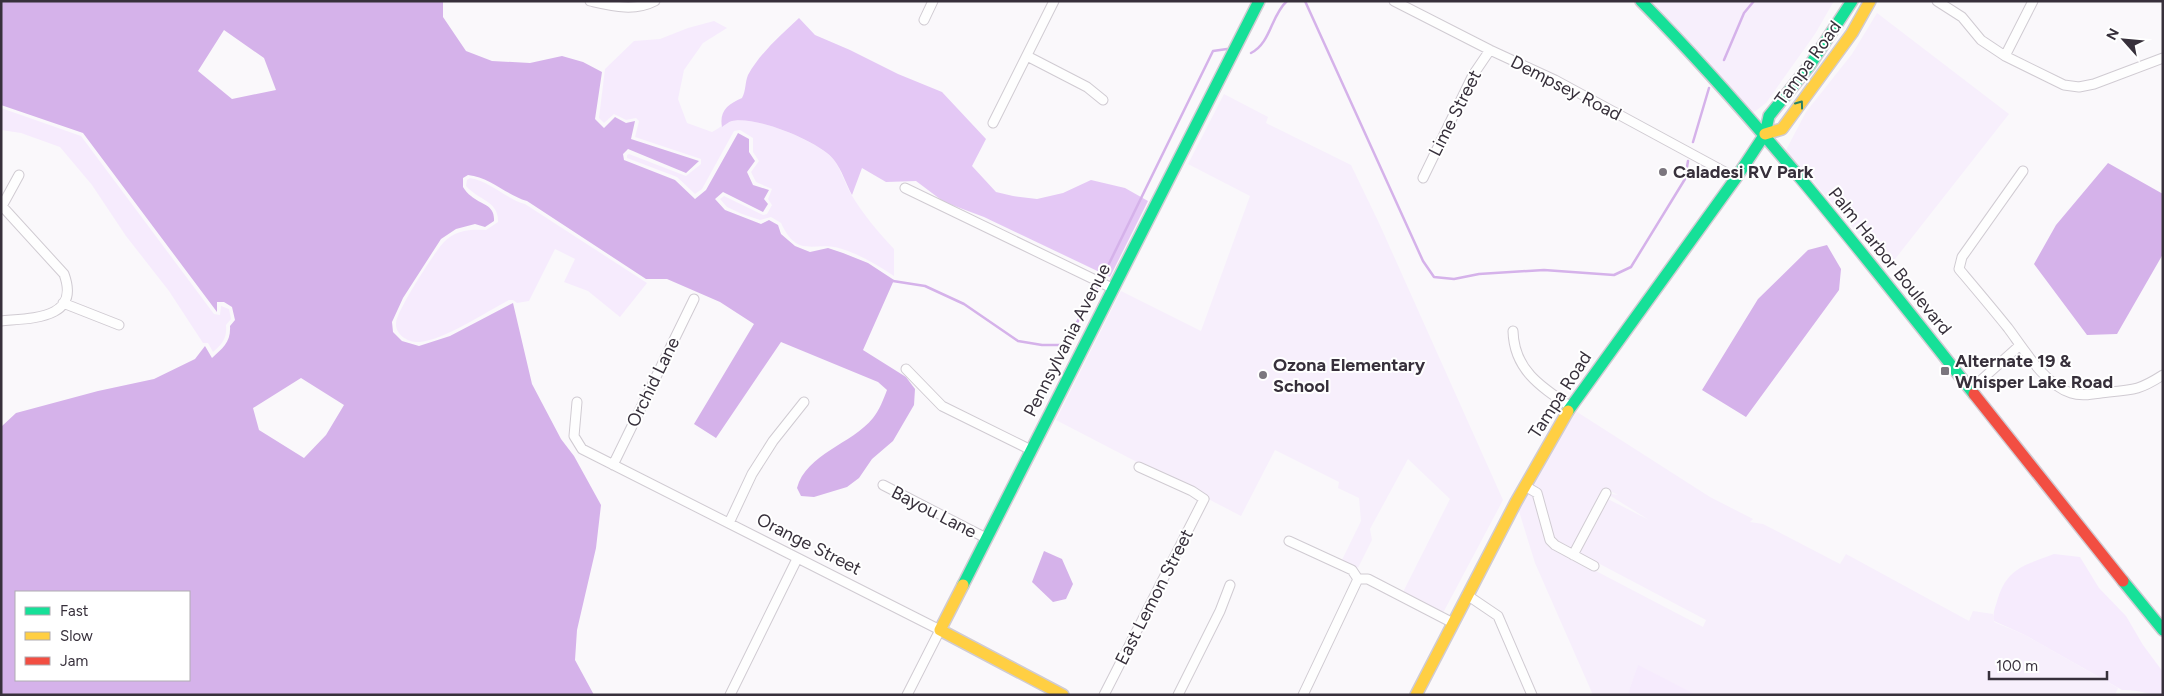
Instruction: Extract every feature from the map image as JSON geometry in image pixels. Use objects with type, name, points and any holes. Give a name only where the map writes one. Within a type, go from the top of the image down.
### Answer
[{"type":"street","points":[[590,1],[622,8],[637,8],[655,1]]},
{"type":"street","points":[[924,20],[933,1]]},
{"type":"street","points":[[993,123],[1054,1]]},
{"type":"street","name":"Pennsylvania Avenue","points":[[907,695],[1259,1]]},
{"type":"street","name":"Dempsey Road","points":[[1394,1],[1490,50],[1555,80],[1736,178]]},
{"type":"street","name":"Palm Harbor Boulevard","points":[[1641,1],[1718,80],[1765,134],[1881,275],[1970,390],[2163,630]]},
{"type":"street","name":"Tampa Road","points":[[1416,695],[1525,486],[1571,407],[1736,178],[1765,134],[1770,116],[1810,65],[1852,1]]},
{"type":"street","name":"Tampa Road","points":[[1765,134],[1782,129],[1852,33],[1870,1]]},
{"type":"street","points":[[1937,1],[1953,10],[1980,40],[2005,56],[2064,85],[2079,87],[2094,84],[2163,58]]},
{"type":"street","points":[[2005,56],[2033,1]]},
{"type":"street","name":"Lime Street","points":[[1423,178],[1473,75],[1490,50]]},
{"type":"street","points":[[1027,56],[1087,87],[1103,100]]},
{"type":"street","points":[[2023,171],[1962,257],[1958,269],[2009,330],[2019,346],[2054,383],[2069,392],[2079,395],[2143,388],[2163,375]]},
{"type":"street","points":[[1,321],[46,316],[55,313],[64,303],[67,294],[64,274],[2,206],[19,175]]},
{"type":"street","points":[[905,188],[1112,288]]},
{"type":"street","name":"Orchid Lane","points":[[613,465],[694,299]]},
{"type":"street","points":[[64,303],[119,325]]},
{"type":"street","points":[[1513,331],[1514,344],[1519,361],[1530,377],[1571,407]]},
{"type":"street","points":[[1970,390],[2019,346]]},
{"type":"street","points":[[906,369],[942,406],[1031,450]]},
{"type":"street","name":"Orange Street","points":[[577,402],[574,436],[582,449],[940,630],[1063,695]]},
{"type":"street","points":[[729,523],[752,474],[772,441],[804,402]]},
{"type":"street","name":"East Lemon Street","points":[[1104,695],[1204,499],[1192,491],[1139,467]]},
{"type":"street","name":"Bayou Lane","points":[[883,485],[986,538]]},
{"type":"street","points":[[1525,486],[1537,493],[1550,540],[1555,545],[1594,566]]},
{"type":"street","points":[[1573,555],[1606,493]]},
{"type":"street","points":[[1289,541],[1352,570],[1358,579]]},
{"type":"street","points":[[730,695],[797,559]]},
{"type":"street","points":[[1358,579],[1368,579],[1453,623]]},
{"type":"street","points":[[1303,695],[1358,579]]},
{"type":"street","points":[[1178,695],[1220,610],[1230,585]]},
{"type":"street","points":[[1467,596],[1498,616],[1532,695]]},
{"type":"shaded area","points":[[1,1],[443,1],[443,17],[466,51],[492,61],[530,63],[562,56],[583,62],[602,72],[595,119],[604,128],[615,117],[626,123],[635,121],[631,139],[699,161],[686,173],[628,149],[623,154],[624,160],[675,180],[695,199],[706,190],[738,133],[749,139],[749,152],[755,161],[747,172],[753,185],[769,190],[764,199],[768,204],[763,212],[723,192],[715,199],[725,210],[761,224],[769,220],[778,225],[781,234],[795,246],[810,252],[828,248],[843,253],[868,263],[894,280],[863,350],[906,377],[915,389],[914,405],[893,441],[872,459],[859,478],[847,487],[814,497],[801,496],[797,488],[802,476],[810,466],[864,427],[877,412],[887,390],[878,382],[781,342],[716,438],[694,424],[754,324],[720,302],[667,279],[646,279],[527,201],[484,179],[468,175],[463,178],[463,187],[475,199],[490,208],[494,215],[494,221],[485,227],[475,224],[456,229],[441,239],[403,298],[392,322],[393,332],[402,341],[419,346],[450,336],[513,303],[532,384],[561,439],[574,456],[601,505],[596,548],[577,630],[575,660],[594,695],[1,695],[1,427],[16,413],[98,391],[154,379],[195,359],[205,346],[212,358],[228,341],[230,326],[235,320],[232,307],[224,302],[217,302],[217,312],[83,133],[1,105]],"holes":[[[224,30],[264,58],[276,90],[232,99],[198,71]],[[301,378],[344,405],[326,435],[304,458],[259,430],[253,408]]]},
{"type":"shaded area","points":[[1650,1],[1834,1],[1815,34],[1766,103],[1753,113]]},
{"type":"shaded area","points":[[1877,13],[2009,114],[1888,268],[1786,150],[1806,112],[1852,54]]},
{"type":"shaded area","points":[[799,18],[815,35],[898,74],[942,92],[986,139],[972,166],[996,192],[1037,199],[1063,193],[1091,180],[1125,188],[1148,201],[1110,277],[984,217],[944,202],[916,181],[886,182],[862,168],[852,195],[837,164],[816,145],[771,126],[755,122],[732,121],[722,127],[723,112],[742,98],[748,75],[758,59]]},
{"type":"shaded area","points":[[714,21],[727,28],[703,43],[684,70],[678,99],[687,123],[712,132],[732,121],[756,122],[802,138],[827,153],[834,160],[851,194],[861,209],[894,249],[894,276],[849,251],[832,247],[807,247],[800,245],[787,234],[781,223],[771,217],[760,220],[727,207],[720,199],[724,196],[763,215],[767,214],[772,205],[768,199],[772,189],[756,182],[751,172],[759,161],[753,152],[753,138],[740,130],[734,131],[702,189],[695,194],[677,177],[627,158],[629,154],[686,176],[701,164],[701,159],[635,137],[639,121],[636,118],[626,120],[614,114],[604,123],[599,118],[605,69],[634,41],[660,39],[688,28]]},
{"type":"shaded area","name":"Ozona Elementary School","points":[[1224,94],[1268,117],[1266,123],[1351,165],[1379,223],[1503,500],[1443,613],[1403,592],[1450,499],[1408,459],[1370,529],[1372,540],[1358,568],[1342,560],[1361,521],[1359,498],[1338,488],[1339,482],[1275,450],[1241,516],[1056,420],[1121,291],[1201,331],[1250,196],[1188,164]]},
{"type":"shaded area","points":[[1,108],[81,136],[214,314],[220,315],[221,306],[229,309],[231,319],[226,325],[225,337],[213,352],[208,343],[203,343],[169,291],[126,236],[92,185],[60,147],[21,133],[1,130]]},
{"type":"shaded area","points":[[2108,163],[2163,194],[2163,254],[2117,334],[2087,335],[2034,264],[2056,225]]},
{"type":"shaded area","points":[[470,178],[525,204],[647,283],[620,317],[588,291],[564,282],[575,259],[555,249],[529,301],[517,303],[509,300],[465,325],[441,336],[420,342],[407,340],[400,335],[396,327],[398,317],[402,307],[439,248],[453,235],[469,230],[486,230],[498,222],[495,209],[466,186],[467,180]]},
{"type":"shaded area","points":[[1827,245],[1841,269],[1839,290],[1746,417],[1702,390],[1758,299],[1808,250]]},
{"type":"shaded area","points":[[1574,410],[1710,497],[1753,519],[1750,522],[1763,524],[1840,564],[1846,554],[1969,621],[1973,611],[1993,614],[1994,622],[2025,635],[2118,688],[2115,695],[1697,695],[1638,666],[1628,693],[1631,695],[1593,695],[1535,563],[1518,508],[1527,492],[1533,496],[1546,540],[1575,560],[1703,627],[1706,620],[1579,553],[1608,499],[1649,520],[1606,493],[1618,495],[1604,488],[1571,549],[1554,538],[1542,492],[1531,485]]},
{"type":"shaded area","points":[[1044,551],[1062,559],[1073,584],[1066,599],[1053,602],[1032,582]]},
{"type":"shaded area","points":[[2054,554],[2080,557],[2099,588],[2126,616],[2143,645],[2163,672],[2163,695],[2122,690],[2025,635],[1994,621],[1994,612],[1998,598],[2002,588],[2013,573],[2019,568]]},
{"type":"shaded area","points":[[1638,665],[1697,695],[1631,695],[1628,693]]},
{"type":"waterway","points":[[1251,53],[1263,43],[1277,14],[1287,1]]},
{"type":"waterway","points":[[1305,1],[1423,261],[1434,277],[1454,279],[1479,274],[1544,270],[1614,275],[1631,267],[1685,179],[1688,161]]},
{"type":"waterway","points":[[1724,60],[1744,13],[1754,1]]},
{"type":"waterway","points":[[1103,276],[1213,51],[1227,49]]},
{"type":"waterway","points":[[1693,142],[1709,88]]},
{"type":"waterway","points":[[893,281],[925,286],[964,304],[1018,341],[1042,345],[1064,345],[1097,288]]},
{"type":"traffic: fast","points":[[963,585],[1259,1]]},
{"type":"traffic: fast","points":[[1641,1],[1729,95],[1813,193],[1974,394]]},
{"type":"traffic: fast","points":[[1568,411],[1736,178],[1765,134],[1769,116],[1810,65],[1852,1]]},
{"type":"traffic: fast","points":[[2123,581],[2163,630]]},
{"type":"traffic: slow","points":[[1765,134],[1782,129],[1852,33],[1870,1]]},
{"type":"traffic: slow","points":[[1416,695],[1516,502],[1568,411]]},
{"type":"traffic: slow","points":[[963,585],[940,630],[1063,695]]},
{"type":"traffic: jam","points":[[1974,394],[2123,581]]},
{"type":"place","name":"Caladesi RV Park","points":[[1663,172]]},
{"type":"place","name":"Alternate 19 & Whisper Lake Road","points":[[1945,371]]},
{"type":"place","name":"Ozona Elementary School","points":[[1263,375]]}]
